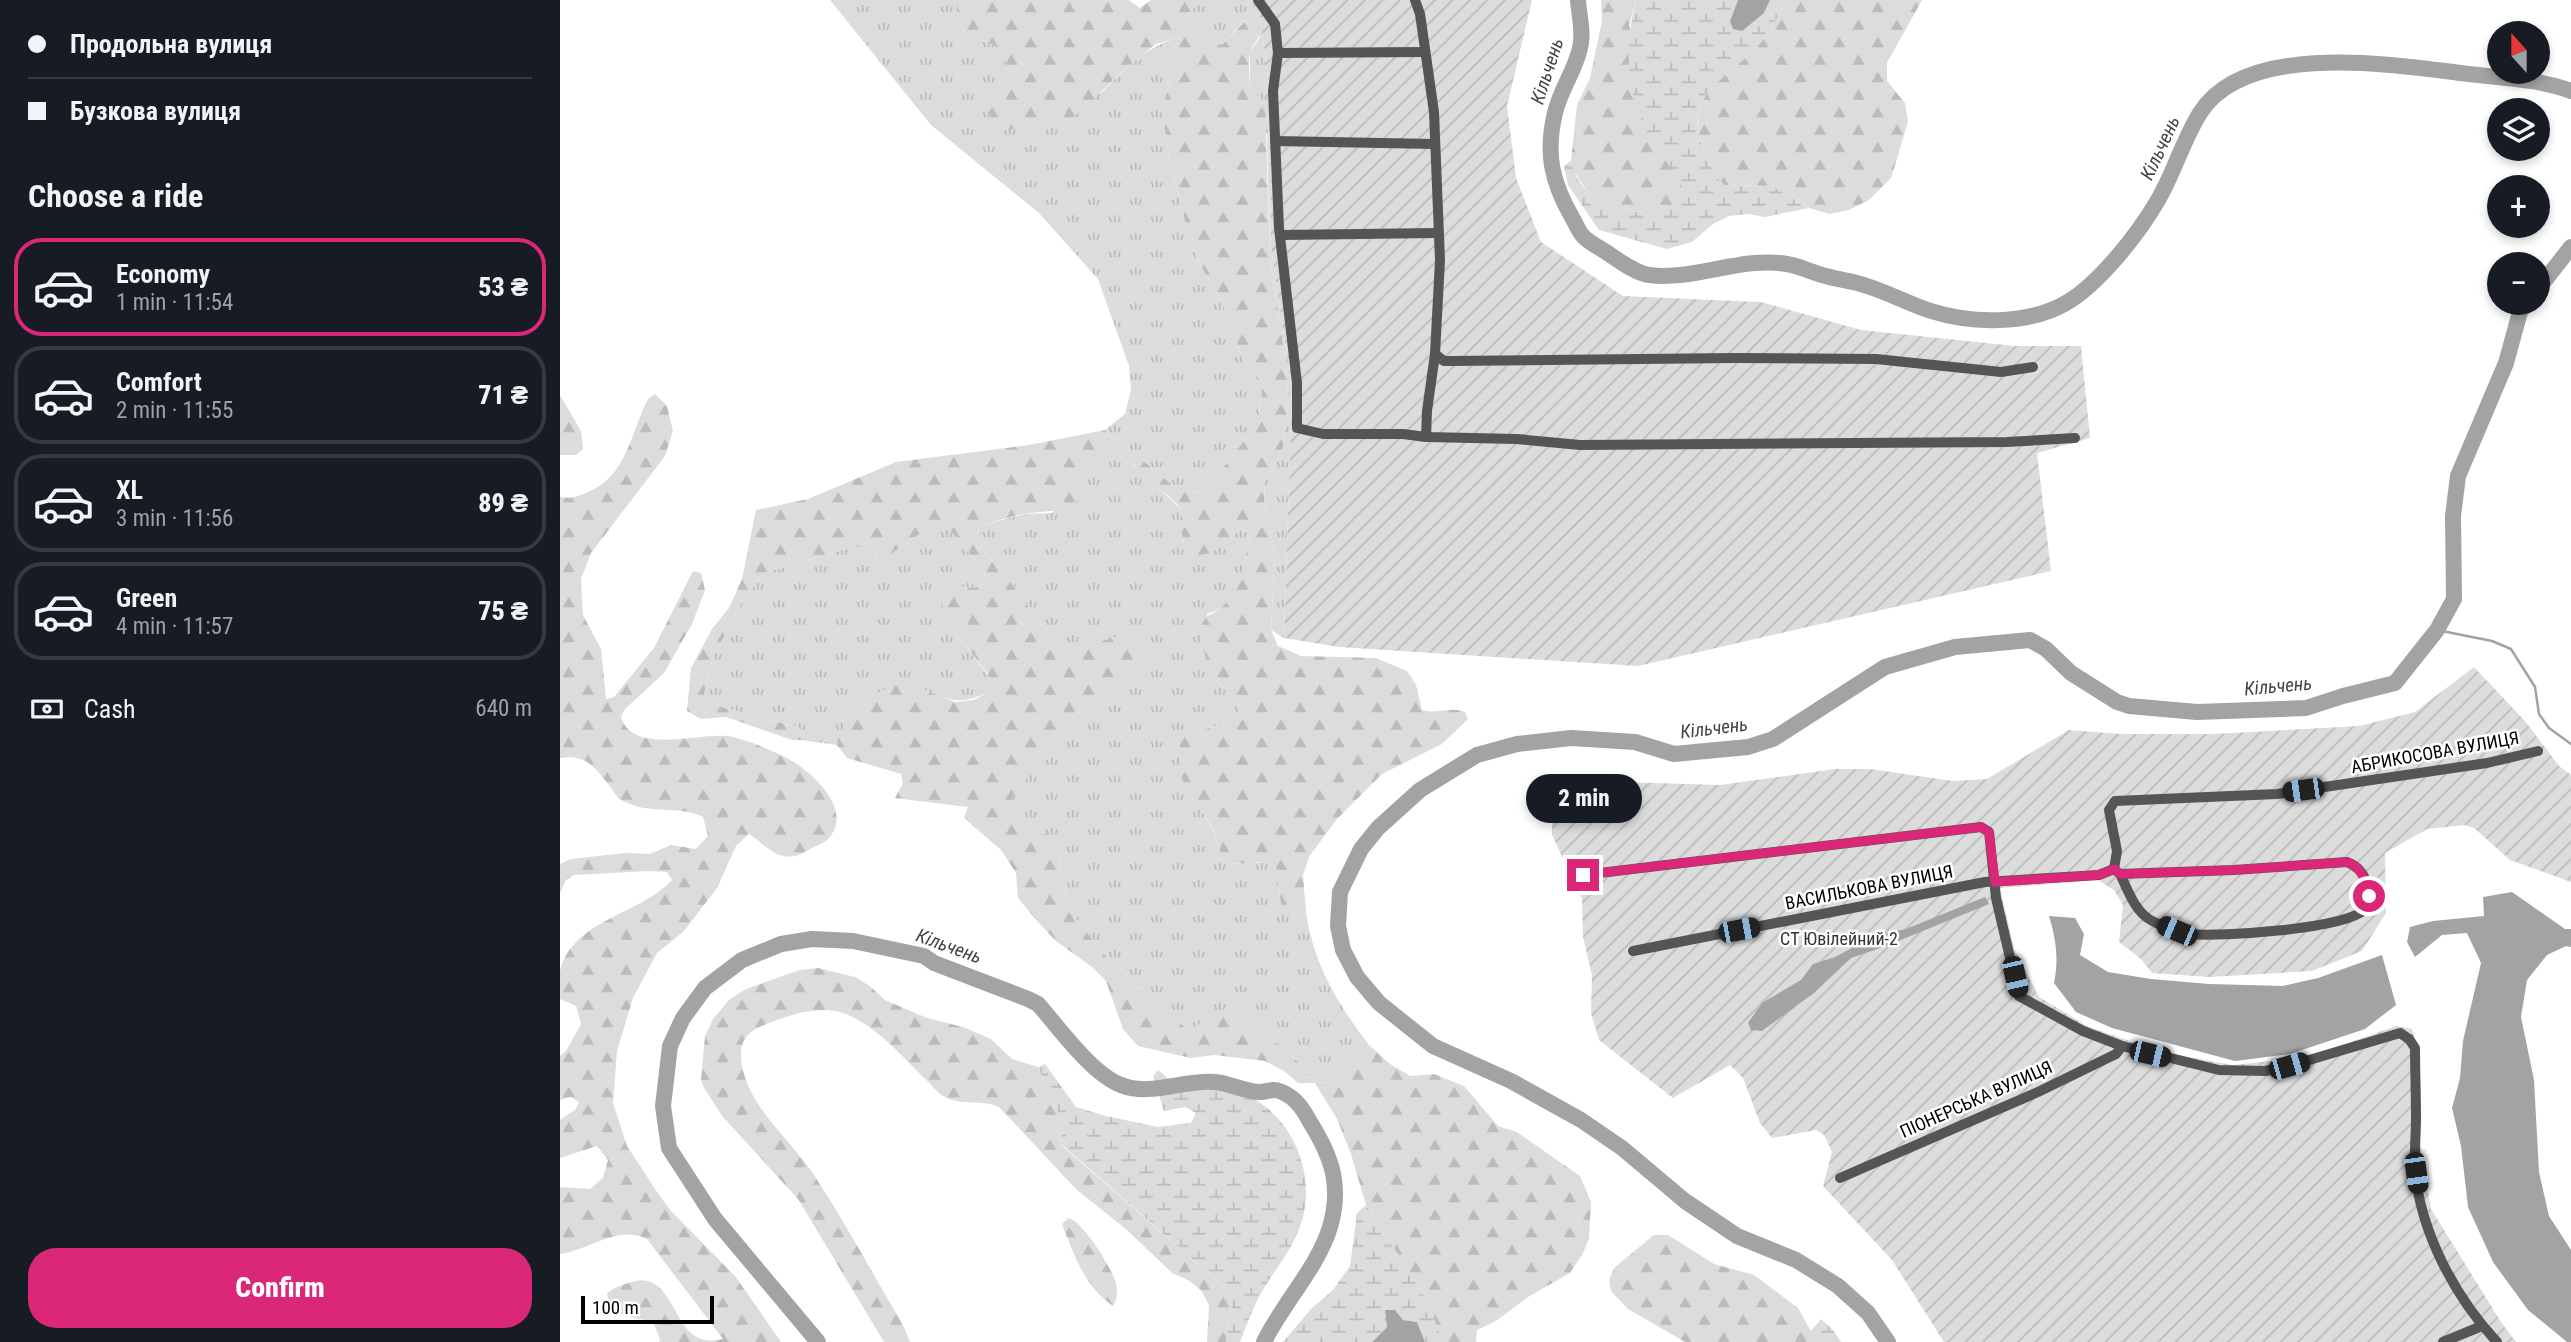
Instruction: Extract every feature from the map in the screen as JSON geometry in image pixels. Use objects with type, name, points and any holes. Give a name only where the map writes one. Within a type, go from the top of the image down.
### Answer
[{"type":"street","points":[[1258,0],[1275,24],[1278,53],[1273,91],[1275,142],[1280,234],[1297,383],[1297,428],[1323,434],[1403,434],[1580,445],[1993,442],[2075,438]]},
{"type":"street","points":[[1415,0],[1420,14],[1434,112],[1440,260],[1435,354],[1426,411],[1426,437]]},
{"type":"street","points":[[1278,53],[1425,51]]},
{"type":"street","points":[[1275,142],[1435,144]]},
{"type":"street","points":[[1280,234],[1438,233]]},
{"type":"street","points":[[1435,354],[1444,361],[1876,359],[2001,372],[2033,367]]},
{"type":"street","name":"АБРИКОСОВА ВУЛИЦЯ","points":[[2117,871],[2117,851],[2109,810],[2115,801],[2277,794],[2487,763],[2538,751]]},
{"type":"street","points":[[1583,875],[1981,827],[1989,832],[1996,898],[2019,996],[2083,1031],[2122,1046],[2218,1070],[2265,1071],[2400,1033],[2409,1039],[2415,1048],[2415,1169],[2421,1209],[2462,1297],[2497,1342]]},
{"type":"street","name":"ВАСИЛЬКОВА ВУЛИЦЯ","points":[[1633,951],[1995,882],[2099,875],[2117,871],[2234,870],[2347,862],[2361,871],[2369,896],[2367,906],[2359,915],[2348,919],[2265,932],[2189,934],[2146,917],[2117,871]]},
{"type":"street","name":"ПІОНЕРСЬКА ВУЛИЦЯ","points":[[1840,1178],[2038,1092],[2116,1054],[2122,1046]]},
{"type":"street","points":[[2443,1342],[2482,1326]]},
{"type":"green space","points":[[830,0],[954,0],[963,31],[995,46],[1018,80],[1101,93],[1144,54],[1174,39],[1170,80],[1162,111],[1169,156],[1189,237],[1202,268],[1222,302],[1243,360],[1263,383],[1259,416],[1247,437],[1204,492],[1179,491],[1146,463],[1133,465],[1180,508],[1183,541],[1212,552],[1240,530],[1249,532],[1245,561],[1234,592],[1223,607],[1207,614],[1210,675],[1238,701],[1241,711],[1218,725],[1186,736],[1202,811],[1214,831],[1222,858],[1229,864],[1268,862],[1276,867],[1281,904],[1286,912],[1306,912],[1314,949],[1328,983],[1369,1045],[1350,1062],[1334,1082],[1315,1083],[1287,1049],[1256,1031],[1246,1018],[1230,1010],[1189,1030],[1163,1011],[1114,966],[1070,912],[1059,854],[1040,832],[1026,821],[1012,798],[1032,771],[1039,752],[1051,738],[1084,707],[1141,672],[1120,636],[1067,650],[1041,625],[1002,570],[985,554],[977,535],[980,526],[1025,514],[1052,513],[1084,466],[1116,444],[1105,430],[1125,414],[1131,390],[1129,366],[1098,279],[1039,213],[931,125]]},
{"type":"green space","points":[[954,0],[1129,0],[1140,8],[1151,0],[1200,0],[1187,15],[1203,37],[1222,45],[1245,21],[1256,21],[1259,36],[1249,58],[1250,90],[1265,102],[1270,259],[1286,364],[1288,404],[1283,447],[1265,482],[1264,503],[1275,553],[1271,630],[1278,646],[1301,656],[1376,658],[1407,671],[1416,685],[1422,710],[1459,710],[1465,712],[1468,719],[1442,744],[1382,774],[1336,820],[1309,857],[1303,875],[1306,912],[1286,913],[1281,904],[1276,867],[1268,862],[1229,864],[1222,858],[1214,830],[1202,811],[1193,809],[1182,777],[1180,743],[1186,736],[1218,725],[1241,711],[1238,701],[1210,675],[1199,630],[1206,618],[1221,608],[1233,594],[1247,551],[1249,532],[1240,530],[1212,553],[1194,556],[1184,542],[1180,508],[1138,471],[1131,456],[1146,463],[1179,491],[1204,492],[1247,437],[1259,416],[1263,383],[1243,360],[1222,302],[1202,268],[1189,237],[1169,156],[1162,111],[1170,80],[1173,39],[1156,44],[1074,117],[998,131],[986,107],[1018,80],[995,46],[963,31]]},
{"type":"green space","points":[[1200,0],[1240,0],[1259,9],[1269,85],[1271,246],[1292,390],[1284,638],[1271,630],[1275,553],[1264,503],[1265,482],[1283,447],[1288,404],[1286,364],[1270,259],[1267,134],[1250,90],[1250,52],[1260,37],[1244,21],[1222,45],[1203,37],[1187,15]]},
{"type":"green space","points":[[1240,0],[1532,0],[1507,106],[1516,178],[1541,242],[1623,296],[1761,302],[1861,330],[2015,346],[2081,346],[2090,438],[2037,453],[2051,571],[1638,666],[1339,647],[1284,638],[1292,390],[1271,246],[1269,85],[1259,9]]},
{"type":"green space","points":[[1601,0],[1636,0],[1629,25],[1683,190],[1674,207],[1656,213],[1621,210],[1604,204],[1589,194],[1573,170],[1571,160],[1577,105],[1590,78],[1602,21]]},
{"type":"green space","points":[[1636,0],[1738,0],[1730,21],[1764,13],[1770,0],[1787,0],[1762,41],[1711,88],[1698,115],[1698,132],[1711,166],[1724,185],[1772,186],[1809,208],[1765,217],[1748,214],[1729,216],[1713,224],[1692,242],[1667,249],[1599,230],[1568,185],[1564,167],[1571,160],[1576,176],[1585,189],[1610,206],[1642,212],[1658,211],[1674,207],[1683,190],[1648,134],[1635,102],[1629,52]]},
{"type":"green space","points":[[1787,0],[1922,0],[1887,63],[1887,81],[1905,103],[1908,122],[1891,178],[1869,200],[1849,210],[1829,214],[1809,208],[1772,186],[1724,185],[1711,166],[1698,132],[1698,115],[1711,88],[1762,41]]},
{"type":"green space","points":[[655,394],[667,406],[673,431],[665,456],[591,553],[581,579],[583,615],[601,649],[606,699],[614,697],[654,648],[693,571],[701,573],[705,590],[692,624],[664,673],[625,709],[621,717],[628,729],[638,736],[667,740],[727,736],[778,754],[801,767],[820,784],[834,805],[836,816],[835,827],[827,840],[796,856],[788,857],[776,853],[749,834],[736,846],[717,888],[684,931],[657,953],[633,998],[617,1051],[613,1103],[627,1146],[655,1189],[670,1210],[735,1276],[781,1342],[659,1342],[653,1322],[617,1311],[612,1307],[607,1293],[622,1285],[644,1280],[661,1289],[692,1334],[707,1340],[723,1339],[647,1239],[625,1234],[560,1254],[560,1187],[590,1189],[603,1178],[608,1160],[597,1146],[560,1158],[560,1120],[575,1110],[579,1102],[571,1097],[560,1100],[560,1056],[566,1051],[581,1024],[576,1006],[560,999],[560,971],[567,954],[578,940],[609,919],[659,892],[672,880],[667,872],[649,871],[574,875],[566,880],[560,893],[560,864],[571,859],[626,853],[650,854],[671,845],[696,849],[708,836],[703,817],[685,811],[633,805],[618,798],[591,764],[578,758],[560,758],[560,497],[586,493],[600,486],[610,476],[626,453],[648,399]]},
{"type":"green space","points":[[560,395],[581,431],[583,449],[576,455],[560,455]]},
{"type":"green space","points":[[1105,430],[1116,444],[1116,453],[1084,466],[1083,496],[1076,502],[1062,509],[1024,514],[980,526],[977,535],[985,554],[1002,570],[1041,625],[1067,650],[1120,636],[1147,660],[1141,672],[1084,707],[1051,738],[1039,752],[1032,771],[1012,798],[1032,825],[1049,835],[1059,854],[1070,912],[1114,966],[1163,1011],[1189,1030],[1230,1009],[1246,1018],[1256,1031],[1287,1049],[1315,1083],[1298,1083],[1284,1071],[1265,1061],[1214,1055],[1191,1058],[1138,1046],[1123,1029],[1106,981],[1092,967],[1056,941],[1018,898],[1016,873],[1001,850],[964,818],[968,807],[895,798],[903,783],[901,774],[847,758],[837,745],[838,737],[858,705],[891,685],[920,688],[955,702],[974,700],[990,691],[988,674],[956,633],[941,602],[946,585],[974,588],[983,584],[986,576],[950,530],[935,523],[888,556],[855,546],[767,572],[746,594],[713,657],[704,694],[718,706],[797,727],[805,733],[801,740],[792,740],[726,717],[701,719],[687,711],[691,668],[712,629],[729,608],[742,579],[756,510],[808,499],[896,462],[1029,445]]},
{"type":"green space","points":[[935,523],[950,530],[986,576],[983,584],[974,588],[946,585],[956,633],[988,675],[990,691],[970,699],[955,700],[920,688],[838,737],[837,745],[801,740],[805,733],[797,727],[718,706],[704,694],[713,657],[746,594],[767,572],[855,546],[888,556]]},
{"type":"green space","name":"СT Ювілейний-2","points":[[2474,667],[2525,721],[2559,766],[2571,775],[2571,882],[2510,860],[2474,828],[2465,825],[2427,829],[2385,853],[2386,913],[2362,951],[2312,971],[2210,977],[2152,973],[2141,959],[2119,942],[2123,905],[2114,890],[2098,880],[2000,888],[2014,948],[2039,997],[2089,1027],[2162,1052],[2233,1065],[2308,1057],[2396,1026],[2412,1029],[2417,1045],[2420,1143],[2431,1209],[2516,1342],[1944,1342],[1892,1260],[1823,1186],[1832,1152],[1824,1135],[1816,1130],[1772,1138],[1760,1123],[1743,1078],[1730,1065],[1673,1098],[1599,1040],[1591,1013],[1592,975],[1583,937],[1582,899],[1552,835],[1552,816],[1558,811],[1592,803],[1620,782],[1720,785],[1836,769],[1870,769],[1953,781],[1987,779],[2069,730],[2120,734],[2213,734],[2359,726],[2415,712]]},
{"type":"green space","points":[[818,968],[855,977],[885,1000],[927,1018],[963,1027],[991,1039],[1012,1059],[1038,1067],[1063,1123],[1061,1145],[1223,1286],[1232,1303],[1226,1342],[1207,1342],[1209,1305],[1201,1290],[1172,1273],[1126,1229],[1077,1190],[1000,1108],[943,1096],[878,1034],[846,1014],[819,1010],[791,1015],[761,1026],[746,1037],[741,1048],[744,1073],[749,1088],[768,1118],[812,1172],[835,1209],[902,1323],[910,1342],[884,1342],[798,1199],[723,1117],[701,1080],[705,1036],[713,1019],[730,999],[746,989],[800,970]]},
{"type":"green space","points":[[1369,1045],[1390,1064],[1410,1076],[1434,1074],[1464,1086],[1498,1126],[1517,1132],[1580,1176],[1591,1202],[1589,1239],[1570,1273],[1528,1297],[1496,1321],[1477,1330],[1476,1342],[1443,1342],[1425,1297],[1366,1205],[1337,1119],[1315,1083],[1334,1082],[1350,1062]]},
{"type":"green space","points":[[1045,1064],[1076,1107],[1106,1116],[1158,1127],[1191,1123],[1196,1113],[1185,1107],[1164,1111],[1153,1076],[1158,1070],[1181,1089],[1213,1087],[1245,1094],[1264,1105],[1280,1120],[1301,1159],[1306,1202],[1298,1233],[1260,1294],[1240,1342],[1226,1342],[1232,1303],[1223,1286],[1061,1144],[1063,1123],[1038,1067]]},
{"type":"green space","points":[[1366,1205],[1425,1297],[1443,1342],[1425,1342],[1417,1322],[1403,1320],[1395,1310],[1385,1310],[1387,1327],[1372,1342],[1283,1342],[1311,1309],[1333,1290],[1350,1266],[1357,1213]]},
{"type":"green space","points":[[1068,1218],[1089,1236],[1114,1277],[1117,1290],[1113,1306],[1095,1290],[1081,1270],[1062,1224]]},
{"type":"green space","points":[[1654,1235],[1668,1235],[1714,1264],[1754,1275],[1798,1308],[1811,1331],[1812,1342],[1685,1342],[1628,1309],[1611,1291],[1609,1280],[1614,1268]]},
{"type":"green space","points":[[1821,1319],[1841,1342],[1812,1342],[1811,1331]]},
{"type":"shaded area","points":[[1738,0],[1770,0],[1764,13],[1742,31],[1733,29],[1730,21]]},
{"type":"shaded area","points":[[2512,892],[2565,929],[2571,929],[2571,947],[2566,946],[2547,955],[2527,980],[2521,1017],[2534,1080],[2539,1172],[2549,1216],[2571,1250],[2571,1342],[2567,1342],[2528,1310],[2493,1262],[2468,1207],[2461,1146],[2452,1108],[2460,1078],[2463,1041],[2481,963],[2467,933],[2442,935],[2415,957],[2407,942],[2410,927],[2433,921],[2484,916],[2483,897]]},
{"type":"shaded area","points":[[1985,897],[1989,904],[1851,958],[1814,993],[1762,1031],[1751,1030],[1748,1023],[1762,1003],[1801,980],[1813,964],[1835,957],[1877,935],[1906,929]]},
{"type":"shaded area","points":[[2049,916],[2075,918],[2084,934],[2080,955],[2108,972],[2151,979],[2283,986],[2318,978],[2382,955],[2396,1005],[2365,1029],[2290,1054],[2235,1061],[2112,1028],[2076,1012],[2054,983],[2056,949]]},
{"type":"shaded area","points":[[1385,1310],[1395,1310],[1403,1320],[1417,1322],[1425,1342],[1372,1342],[1387,1327]]},
{"type":"waterway","name":"Кільчень","points":[[1578,0],[1581,43],[1555,113],[1551,155],[1560,193],[1579,230],[1588,241],[1644,274],[1684,275],[1752,263],[1787,264],[1862,284],[1931,311],[1982,320],[2017,319],[2051,310],[2066,303],[2092,284],[2117,257],[2150,213],[2164,190],[2200,113],[2222,90],[2251,75],[2286,66],[2364,63],[2520,80],[2571,91]]},
{"type":"waterway","name":"Кільчень","points":[[2550,274],[2571,247]]},
{"type":"waterway","name":"Кільчень","points":[[1888,1342],[1868,1313],[1838,1286],[1796,1260],[1737,1236],[1685,1201],[1622,1148],[1581,1120],[1511,1081],[1433,1046],[1379,1003],[1357,977],[1343,950],[1338,926],[1340,892],[1361,849],[1378,828],[1420,790],[1477,755],[1517,744],[1571,738],[1635,742],[1674,754],[1748,747],[1773,739],[1885,667],[1955,647],[2030,640],[2046,649],[2071,673],[2117,702],[2129,706],[2197,712],[2306,708],[2395,683],[2437,630],[2454,599],[2453,516],[2458,476],[2506,363],[2519,315]]},
{"type":"waterway","points":[[2437,630],[2492,641],[2511,649],[2535,687],[2539,714],[2549,728],[2571,744]]},
{"type":"waterway","name":"Кільчень","points":[[818,1342],[715,1219],[669,1148],[663,1106],[670,1046],[683,1018],[705,988],[742,960],[781,944],[812,939],[853,941],[924,956],[934,963],[1028,999],[1038,1004],[1088,1061],[1121,1085],[1156,1089],[1215,1082],[1256,1092],[1276,1090],[1295,1101],[1324,1147],[1333,1172],[1335,1198],[1330,1227],[1324,1242],[1264,1342]]},
{"type":"route","points":[[1583,875],[1981,827],[1989,832],[1995,882],[2099,875],[2114,869],[2120,874],[2347,862],[2361,871],[2369,896]]}]
